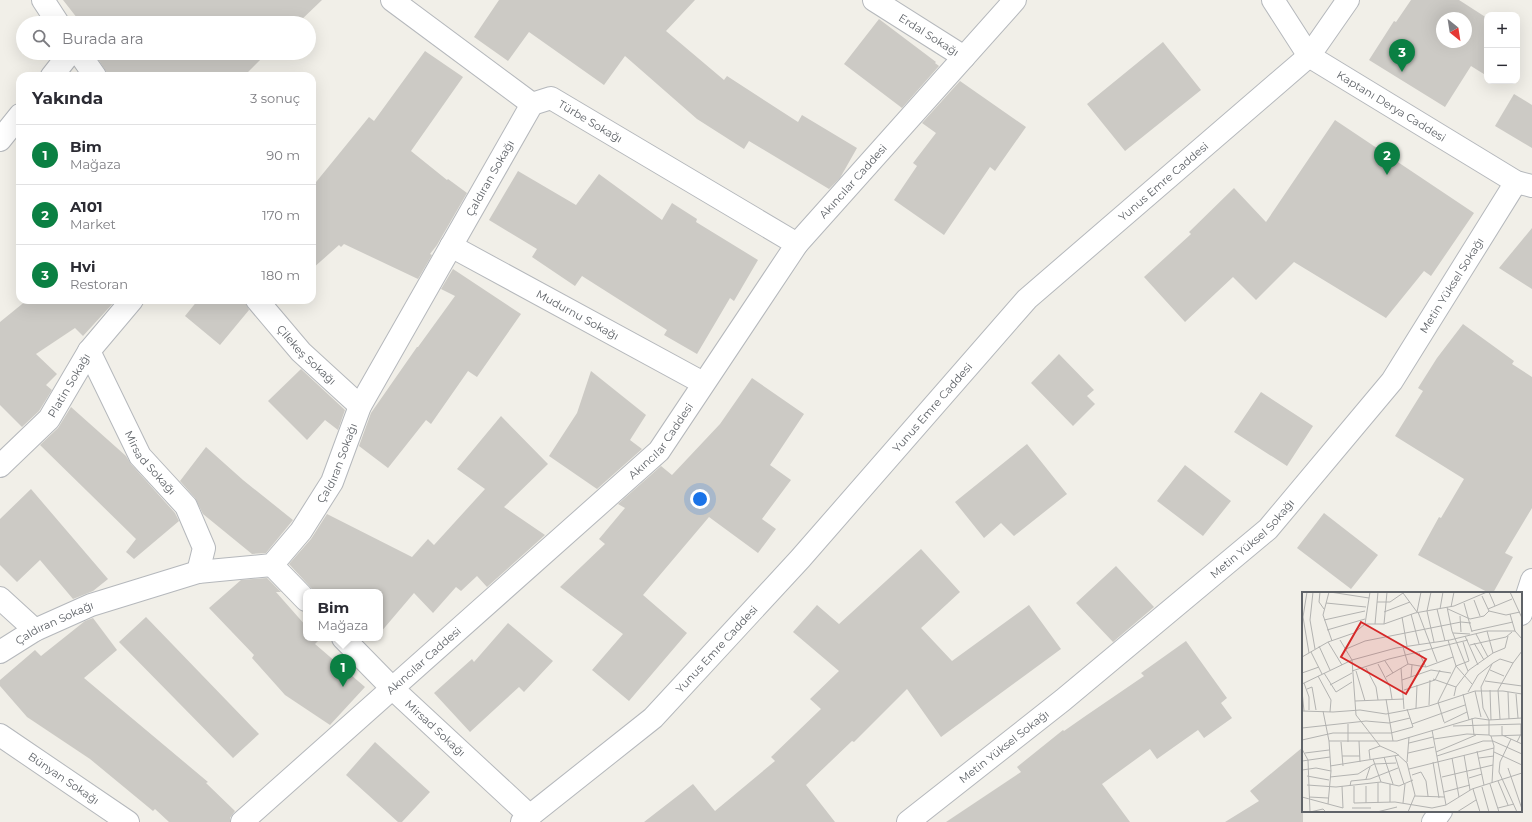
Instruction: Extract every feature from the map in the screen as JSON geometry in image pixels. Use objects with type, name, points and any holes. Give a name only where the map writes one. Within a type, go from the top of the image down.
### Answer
[{"type":"street","points":[[43,0],[53,16]]},
{"type":"street","points":[[392,0],[532,104]]},
{"type":"street","name":"Erdal Sokağı","points":[[874,0],[964,57]]},
{"type":"street","name":"Akıncılar Caddesi","points":[[242,822],[659,452],[703,383],[797,244],[1015,0]]},
{"type":"street","name":"Kaptanı Derya Caddesi","points":[[1273,0],[1309,56],[1524,184]]},
{"type":"street","name":"Yunus Emre Caddesi","points":[[526,819],[653,718],[800,558],[1027,299],[1309,56],[1348,0]]},
{"type":"street","points":[[55,72],[65,60]]},
{"type":"street","points":[[84,60],[92,72]]},
{"type":"street","name":"Türbe Sokağı","points":[[532,104],[551,98],[797,244]]},
{"type":"street","name":"Çaldıran Sokağı","points":[[0,652],[35,630],[91,605],[198,572],[272,565],[301,531],[332,482],[360,406],[532,104]]},
{"type":"street","points":[[0,140],[16,120]]},
{"type":"street","name":"Metin Yüksel Sokağı","points":[[908,822],[1063,700],[1268,529],[1392,381],[1524,184]]},
{"type":"street","name":"Mudurnu Sokağı","points":[[451,246],[703,383]]},
{"type":"street","name":"Platin Sokağı","points":[[0,466],[49,419],[89,351],[129,304]]},
{"type":"street","name":"Çilekeş Sokağı","points":[[260,304],[301,352],[360,406]]},
{"type":"street","name":"Mirsad Sokağı","points":[[89,351],[140,456],[186,506],[204,548],[198,572]]},
{"type":"street","points":[[272,565],[303,597]]},
{"type":"street","points":[[1522,611],[1532,580]]},
{"type":"street","points":[[0,598],[35,630]]},
{"type":"street","name":"Mirsad Sokağı","points":[[346,641],[526,819]]},
{"type":"street","name":"Bünyan Sokağı","points":[[0,735],[128,822]]},
{"type":"building","points":[[63,0],[322,0],[305,16],[76,16]]},
{"type":"building","points":[[499,0],[695,0],[666,31],[724,80],[727,76],[798,122],[802,115],[857,148],[840,178],[829,189],[749,141],[744,149],[697,119],[625,56],[604,85],[529,32],[508,61],[474,37]]},
{"type":"building","points":[[1411,0],[1459,0],[1484,16],[1484,74],[1471,66],[1445,107],[1369,60],[1394,21],[1396,22]]},
{"type":"building","points":[[879,19],[936,62],[935,63],[939,66],[902,108],[844,64]]},
{"type":"building","points":[[1163,42],[1201,90],[1125,151],[1087,104]]},
{"type":"building","points":[[425,51],[463,77],[411,151],[447,180],[448,179],[467,193],[437,245],[430,254],[432,255],[418,279],[344,244],[341,247],[339,245],[316,265],[316,182],[369,117],[374,121]]},
{"type":"building","points":[[99,60],[260,60],[248,72],[106,72]]},
{"type":"building","points":[[960,81],[1026,127],[995,171],[990,167],[944,235],[894,200],[917,166],[913,163],[936,133],[922,123]]},
{"type":"building","points":[[1514,94],[1532,105],[1532,148],[1495,126]]},
{"type":"building","points":[[1335,120],[1474,213],[1431,276],[1424,271],[1386,318],[1294,262],[1256,300],[1233,277],[1185,322],[1144,277],[1191,234],[1189,232],[1234,188],[1266,222]]},
{"type":"building","points":[[518,171],[576,205],[599,174],[662,220],[672,203],[697,219],[696,222],[758,260],[734,301],[730,298],[697,354],[664,335],[667,330],[582,276],[575,286],[532,257],[537,249],[489,220]]},
{"type":"building","points":[[1532,228],[1532,289],[1499,268]]},
{"type":"building","points":[[453,269],[521,314],[477,377],[468,371],[431,424],[426,420],[388,468],[359,446],[371,413],[455,296],[441,289]]},
{"type":"building","points":[[22,304],[112,304],[83,336],[75,328],[36,354],[57,374],[46,385],[52,390],[39,411],[22,427],[0,405],[0,322]]},
{"type":"building","points":[[195,304],[247,304],[249,310],[220,345],[185,316]]},
{"type":"building","points":[[1463,324],[1514,361],[1512,364],[1532,377],[1532,508],[1505,553],[1513,557],[1494,592],[1487,592],[1418,555],[1439,517],[1441,518],[1464,479],[1395,436],[1423,391],[1418,388],[1437,358]]},
{"type":"building","points":[[1059,354],[1094,390],[1087,396],[1095,404],[1073,426],[1031,383]]},
{"type":"building","points":[[301,369],[345,410],[338,430],[325,420],[307,440],[268,401]]},
{"type":"building","points":[[591,371],[646,415],[630,440],[642,449],[597,489],[549,456],[577,413]]},
{"type":"building","points":[[752,378],[804,414],[770,465],[791,480],[762,519],[776,529],[758,553],[709,517],[643,595],[687,633],[629,701],[592,670],[623,634],[560,587],[605,544],[599,539],[625,508],[618,504],[661,466],[672,475],[720,424]]},
{"type":"building","points":[[1261,392],[1313,426],[1287,466],[1234,432]]},
{"type":"building","points":[[71,407],[126,456],[131,464],[175,513],[179,521],[134,559],[126,552],[136,539],[40,445],[58,428]]},
{"type":"building","points":[[501,416],[548,464],[504,507],[545,535],[487,587],[477,576],[461,591],[456,587],[433,613],[414,593],[383,629],[383,589],[312,589],[289,564],[311,539],[327,514],[412,557],[428,539],[434,545],[485,489],[457,469]]},
{"type":"building","points":[[1027,444],[1067,494],[1014,536],[1001,523],[984,538],[955,502]]},
{"type":"building","points":[[206,447],[243,480],[293,520],[266,553],[252,554],[203,514],[195,498],[180,481]]},
{"type":"building","points":[[1185,465],[1231,501],[1203,536],[1157,501]]},
{"type":"building","points":[[31,489],[108,579],[93,591],[73,599],[40,560],[17,582],[0,565],[0,519]]},
{"type":"building","points":[[1324,513],[1378,555],[1351,589],[1297,548]]},
{"type":"building","points":[[921,549],[960,592],[921,628],[952,661],[1029,605],[1061,649],[941,737],[907,689],[854,742],[852,741],[806,785],[835,822],[644,822],[693,784],[715,811],[775,761],[771,757],[821,709],[810,699],[839,671],[793,632],[817,605],[839,624]]},
{"type":"building","points":[[1116,566],[1154,607],[1113,642],[1076,603]]},
{"type":"building","points":[[267,578],[281,592],[276,592],[303,623],[303,641],[318,641],[315,644],[365,687],[330,725],[285,695],[252,658],[254,655],[209,608],[241,580]]},
{"type":"building","points":[[146,617],[259,734],[233,758],[119,642]]},
{"type":"building","points":[[93,618],[117,650],[84,678],[208,782],[206,783],[235,811],[230,818],[230,822],[169,822],[155,809],[153,811],[90,759],[27,717],[0,686],[0,680],[35,650],[41,656],[85,621]]},
{"type":"building","points":[[508,623],[553,661],[524,692],[519,687],[470,732],[434,693],[472,659],[474,662]]},
{"type":"building","points":[[1186,641],[1227,698],[1221,703],[1232,718],[1204,738],[1198,730],[1157,759],[1150,749],[1102,784],[1130,822],[946,822],[1021,772],[1017,767],[1063,730],[1064,731],[1144,676],[1141,673]]},
{"type":"building","points":[[375,742],[430,792],[402,822],[398,822],[346,775]]},
{"type":"building","points":[[1302,748],[1303,822],[1225,822],[1259,801],[1250,791]]},
{"type":"place","name":"Hvi","points":[[1402,72]]},
{"type":"place","name":"A101","points":[[1387,175]]},
{"type":"place","name":"Bim","points":[[343,687]]}]
